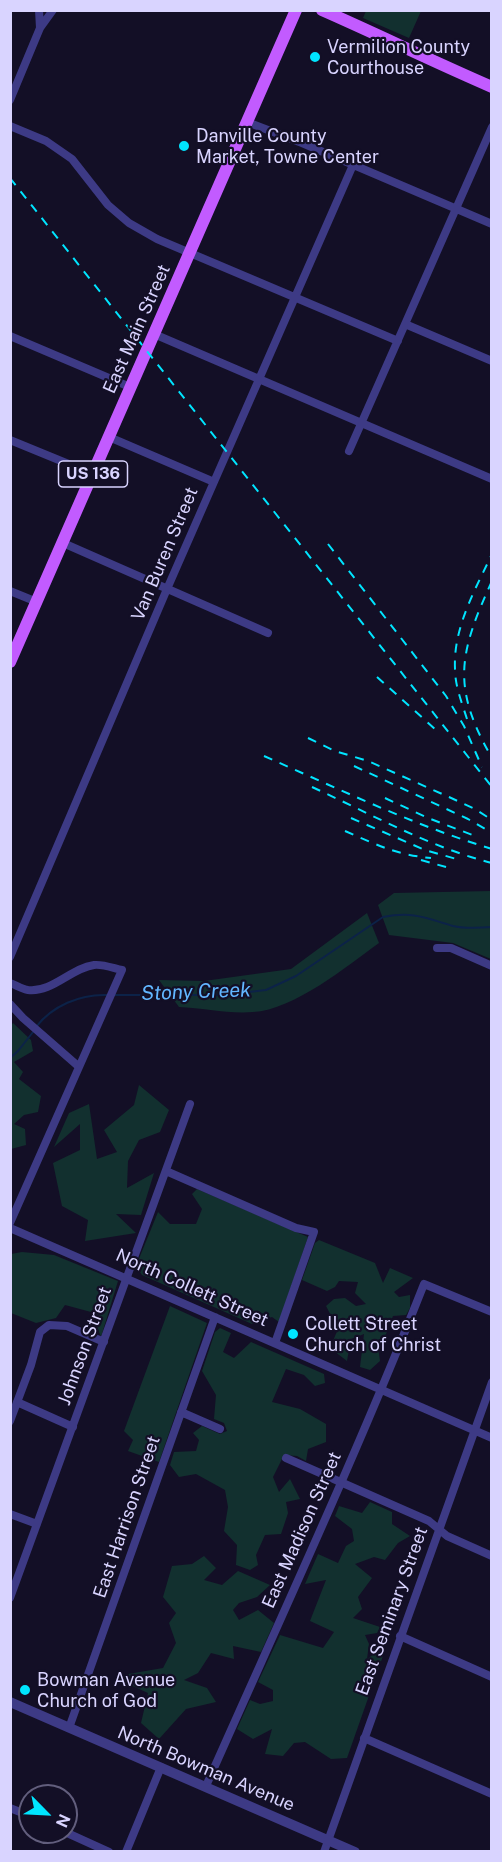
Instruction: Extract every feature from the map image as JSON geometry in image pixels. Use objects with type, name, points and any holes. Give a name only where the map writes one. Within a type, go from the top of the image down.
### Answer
[{"type":"main road","name":"East Main Street","points":[[10,662],[296,10]]},
{"type":"main road","points":[[322,10],[492,87]]},
{"type":"street","points":[[39,10],[40,28]]},
{"type":"street","points":[[10,100],[40,28],[53,10]]},
{"type":"street","points":[[247,122],[492,224]]},
{"type":"street","points":[[10,126],[46,141],[72,159],[108,206],[129,223],[157,240],[398,340]]},
{"type":"street","points":[[349,450],[492,127]]},
{"type":"street","name":"Van Buren Street","points":[[10,957],[167,589],[353,165]]},
{"type":"street","points":[[405,324],[492,361]]},
{"type":"street","points":[[154,334],[492,479]]},
{"type":"street","points":[[10,336],[130,387]]},
{"type":"street","points":[[109,437],[214,482]]},
{"type":"street","points":[[10,440],[93,474]]},
{"type":"street","points":[[63,543],[268,633]]},
{"type":"street","points":[[10,591],[37,602]]},
{"type":"street","points":[[437,948],[451,948],[492,966]]},
{"type":"street","points":[[10,983],[27,990],[38,989],[94,965],[122,970],[10,1225]]},
{"type":"street","points":[[10,1004],[78,1066]]},
{"type":"street","name":"Johnson Street","points":[[10,1598],[190,1104]]},
{"type":"street","points":[[166,1172],[296,1228],[314,1232],[275,1343]]},
{"type":"street","name":"North Collett Street","points":[[10,1225],[492,1438]]},
{"type":"street","name":"East Madison Street","points":[[206,1786],[382,1390],[424,1284],[492,1312]]},
{"type":"street","name":"East Harrison Street","points":[[69,1728],[215,1317]]},
{"type":"street","points":[[10,1421],[31,1365],[40,1332],[49,1325],[67,1326],[104,1342]]},
{"type":"street","name":"East Seminary Street","points":[[324,1851],[492,1382]]},
{"type":"street","points":[[17,1402],[73,1426]]},
{"type":"street","points":[[181,1412],[220,1429]]},
{"type":"street","points":[[286,1458],[429,1521],[447,1536],[492,1556]]},
{"type":"street","points":[[10,1514],[37,1524]]},
{"type":"street","points":[[400,1636],[492,1677]]},
{"type":"street","name":"North Bowman Avenue","points":[[10,1702],[355,1851]]},
{"type":"street","points":[[364,1738],[492,1794]]},
{"type":"street","points":[[126,1851],[161,1767]]},
{"type":"street","points":[[78,1837],[110,1851]]},
{"type":"green space","points":[[366,10],[421,11],[409,38],[363,18]]},
{"type":"green space","points":[[491,891],[491,959],[453,943],[389,935],[378,905],[394,893]]},
{"type":"green space","points":[[367,913],[379,943],[336,974],[285,1004],[253,1012],[179,1007],[159,980],[204,981],[291,969]]},
{"type":"green space","points":[[13,1023],[31,1040],[33,1051],[14,1062],[23,1072],[19,1079],[41,1096],[38,1112],[24,1115],[14,1124],[25,1129],[26,1145],[11,1149],[10,1027]]},
{"type":"green space","points":[[139,1085],[169,1110],[160,1132],[139,1140],[128,1161],[127,1188],[154,1173],[141,1215],[116,1214],[136,1233],[85,1241],[88,1220],[62,1206],[53,1163],[80,1150],[80,1124],[54,1147],[69,1113],[89,1104],[97,1159],[117,1152],[104,1130],[134,1105]]},
{"type":"green space","points":[[197,1189],[308,1237],[279,1322],[272,1317],[252,1324],[142,1275],[136,1266],[158,1212],[170,1224],[196,1224],[202,1209],[192,1194]]},
{"type":"green space","points":[[319,1240],[375,1263],[383,1283],[390,1268],[413,1278],[394,1292],[399,1297],[410,1295],[410,1308],[406,1315],[393,1316],[378,1347],[380,1361],[370,1370],[360,1367],[364,1334],[351,1339],[347,1361],[330,1348],[338,1329],[326,1306],[334,1299],[345,1298],[356,1306],[366,1304],[355,1293],[358,1282],[339,1281],[335,1287],[327,1291],[302,1280],[315,1243]]},
{"type":"green space","points":[[22,1252],[54,1255],[118,1281],[101,1337],[91,1312],[65,1305],[56,1318],[36,1323],[11,1313],[11,1254]]},
{"type":"green space","points":[[170,1306],[207,1323],[159,1462],[128,1451],[133,1440],[124,1431]]},
{"type":"green space","points":[[220,1328],[231,1333],[223,1352],[234,1358],[251,1342],[324,1374],[325,1383],[315,1386],[304,1375],[286,1369],[272,1402],[300,1409],[326,1424],[326,1442],[308,1449],[306,1461],[297,1456],[284,1455],[273,1477],[279,1492],[290,1479],[300,1499],[286,1502],[288,1513],[281,1534],[265,1535],[256,1555],[258,1565],[250,1570],[236,1565],[237,1545],[224,1531],[228,1507],[225,1490],[196,1474],[179,1477],[170,1465],[174,1452],[196,1451],[199,1440],[193,1433],[202,1426],[220,1434],[227,1431],[224,1423],[214,1419],[216,1395],[202,1371],[215,1332]]},
{"type":"green space","points":[[370,1502],[392,1512],[392,1524],[410,1536],[398,1543],[385,1560],[374,1557],[355,1564],[372,1578],[358,1597],[362,1609],[353,1618],[380,1627],[377,1633],[365,1635],[369,1644],[367,1659],[378,1651],[384,1653],[347,1758],[331,1759],[305,1742],[294,1743],[283,1756],[265,1754],[272,1729],[253,1739],[237,1729],[250,1700],[260,1704],[273,1701],[273,1690],[258,1682],[280,1635],[323,1648],[334,1632],[310,1621],[326,1580],[305,1584],[318,1554],[338,1563],[346,1546],[354,1541],[352,1529],[335,1516],[339,1506],[362,1513]]},
{"type":"green space","points":[[204,1556],[216,1568],[204,1580],[222,1585],[238,1571],[270,1585],[257,1597],[239,1603],[233,1610],[239,1620],[258,1610],[274,1623],[261,1652],[233,1646],[234,1659],[211,1653],[198,1673],[184,1680],[207,1688],[216,1702],[186,1709],[159,1739],[141,1723],[148,1693],[128,1684],[128,1674],[163,1668],[176,1643],[169,1623],[176,1613],[163,1597],[172,1566],[192,1564]]},
{"type":"waterway","name":"Stony Creek","points":[[113,995],[223,995],[266,990],[296,976],[383,917],[394,915],[411,915],[458,927],[492,927]]},
{"type":"waterway","name":"Stony Creek","points":[[36,1027],[58,1007],[77,999],[107,995]]},
{"type":"waterway","name":"Stony Creek","points":[[10,1058],[33,1032]]},
{"type":"railway","points":[[10,178],[492,787]]},
{"type":"railway","points":[[328,544],[446,696],[464,726],[482,767]]},
{"type":"railway","points":[[467,719],[455,675],[455,654],[466,610],[492,554]]},
{"type":"railway","points":[[492,581],[472,629],[464,670],[465,690],[470,711],[492,758]]},
{"type":"railway","points":[[377,677],[435,729]]},
{"type":"railway","points":[[308,738],[335,751],[368,761],[449,797],[492,820]]},
{"type":"railway","points":[[264,756],[405,818],[492,849]]},
{"type":"railway","points":[[354,766],[468,819],[492,833]]},
{"type":"railway","points":[[312,787],[423,839],[492,863]]},
{"type":"railway","points":[[385,798],[475,836]]},
{"type":"railway","points":[[351,818],[425,850],[460,860]]},
{"type":"railway","points":[[345,831],[397,852],[431,858]]},
{"type":"railway","points":[[421,860],[453,869]]},
{"type":"place","name":"Vermilion County Courthouse","points":[[315,57]]},
{"type":"place","name":"Danville County Market, Towne Center","points":[[184,146]]},
{"type":"place","name":"Collett Street Church of Christ","points":[[293,1334]]},
{"type":"place","name":"Bowman Avenue Church of God","points":[[25,1690]]}]
